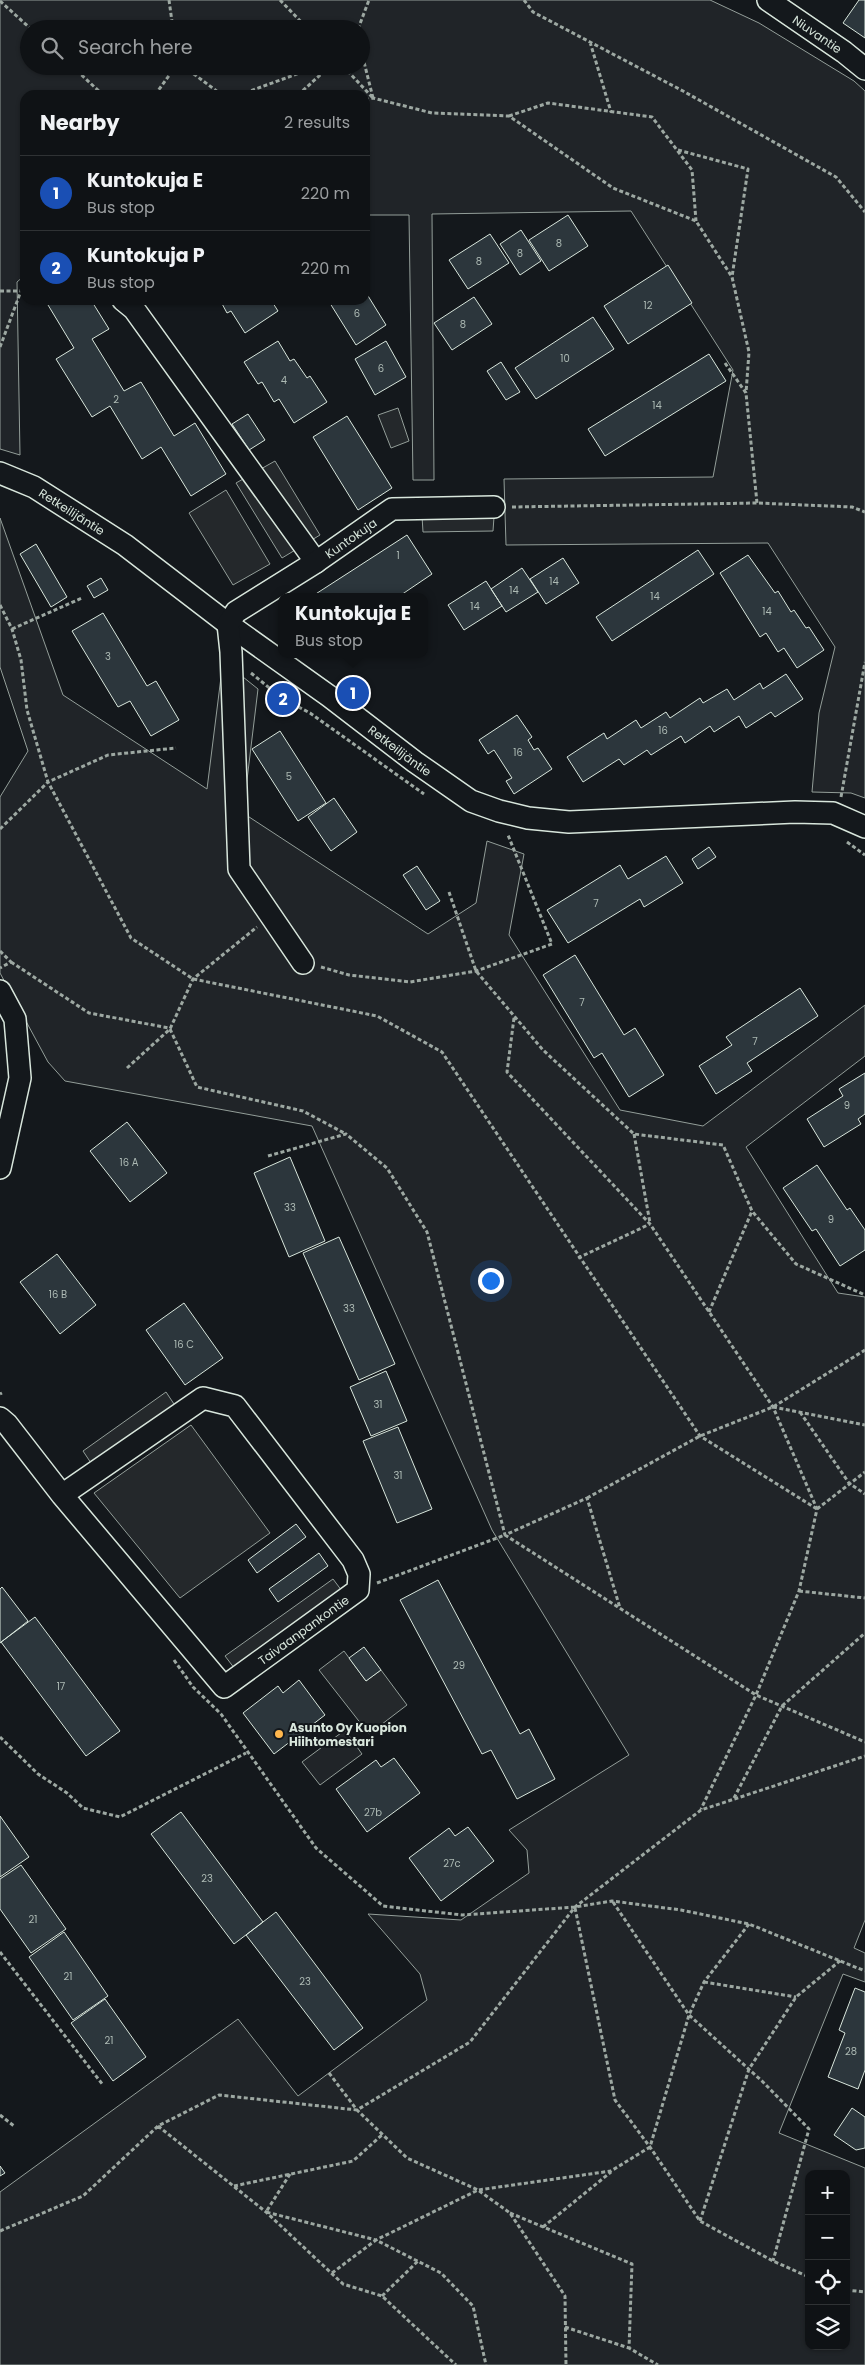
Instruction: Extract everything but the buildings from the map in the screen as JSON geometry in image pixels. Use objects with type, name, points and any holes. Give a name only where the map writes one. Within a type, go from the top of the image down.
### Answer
[{"type":"street","name":"Niuvantie","points":[[768,0],[844,52],[865,69]]},
{"type":"street","points":[[130,305],[316,562]]},
{"type":"street","name":"Retkeilijäntie","points":[[0,473],[34,487],[125,545],[228,624],[471,801],[499,811],[528,818],[569,822],[795,812],[834,813],[865,827]]},
{"type":"street","name":"Kuntokuja","points":[[228,624],[236,612],[316,562],[392,509],[494,507]]},
{"type":"street","points":[[228,624],[231,652],[239,869],[303,963]]},
{"type":"street","points":[[0,991],[15,1019],[20,1078],[0,1168]]},
{"type":"street","name":"Taivaanpankontie","points":[[0,1418],[7,1424],[62,1495],[224,1687],[358,1590],[359,1574],[353,1560],[235,1406],[203,1398],[62,1495]]},
{"type":"path","points":[[0,0],[21,20]]},
{"type":"path","points":[[169,0],[172,20]]},
{"type":"path","points":[[280,0],[299,20]]},
{"type":"path","points":[[361,20],[369,0]]},
{"type":"path","points":[[524,0],[532,12],[683,91],[836,177],[865,212]]},
{"type":"path","points":[[590,42],[610,112]]},
{"type":"path","points":[[82,75],[98,90]]},
{"type":"path","points":[[159,90],[169,75]]},
{"type":"path","points":[[195,75],[215,90]]},
{"type":"path","points":[[254,90],[294,75]]},
{"type":"path","points":[[304,90],[320,75]]},
{"type":"path","points":[[351,75],[366,90]]},
{"type":"path","points":[[367,75],[373,98]]},
{"type":"path","points":[[370,95],[373,98]]},
{"type":"path","points":[[370,99],[432,113],[509,116],[548,103],[652,117],[692,170],[696,221],[732,277],[749,352],[746,393],[757,503]]},
{"type":"path","points":[[509,116],[613,188],[696,221]]},
{"type":"path","points":[[677,150],[748,169],[732,277]]},
{"type":"path","points":[[0,291],[20,290]]},
{"type":"path","points":[[0,347],[20,297]]},
{"type":"path","points":[[725,363],[746,393]]},
{"type":"path","points":[[494,507],[757,503],[852,507],[865,512]]},
{"type":"path","points":[[12,629],[82,598]]},
{"type":"path","points":[[0,605],[12,629],[22,660],[27,710],[48,782],[131,938],[193,979],[377,1016],[442,1052],[578,1258],[700,1436],[817,1508]]},
{"type":"path","points":[[231,652],[258,679],[283,699],[310,713],[415,790],[431,798]]},
{"type":"path","points":[[834,813],[841,798],[865,662]]},
{"type":"path","points":[[0,829],[48,782],[108,755],[176,748]]},
{"type":"path","points":[[500,832],[516,836]]},
{"type":"path","points":[[303,963],[350,975],[410,982],[476,971],[552,944],[508,835]]},
{"type":"path","points":[[843,839],[865,856]]},
{"type":"path","points":[[449,892],[476,971],[543,1050],[634,1134],[723,1145],[752,1211],[796,1264],[865,1294]]},
{"type":"path","points":[[127,1068],[170,1029],[193,979],[271,915]]},
{"type":"path","points":[[0,951],[11,962],[89,1013],[170,1029]]},
{"type":"path","points":[[0,968],[11,962]]},
{"type":"path","points":[[514,1018],[507,1072],[650,1224],[773,1406],[817,1508],[799,1591],[756,1695],[701,1810]]},
{"type":"path","points":[[170,1029],[197,1087],[304,1111],[346,1134],[387,1168],[427,1232],[505,1535],[756,1695],[865,1742]]},
{"type":"path","points":[[268,1156],[346,1134]]},
{"type":"path","points":[[634,1134],[650,1224]]},
{"type":"path","points":[[708,1312],[752,1211]]},
{"type":"path","points":[[578,1258],[650,1224]]},
{"type":"path","points":[[358,1590],[505,1535],[587,1498],[700,1436],[773,1406],[865,1350]]},
{"type":"path","points":[[773,1406],[865,1425]]},
{"type":"path","points":[[800,1412],[849,1483],[865,1494]]},
{"type":"path","points":[[817,1508],[865,1472]]},
{"type":"path","points":[[587,1498],[620,1608]]},
{"type":"path","points":[[799,1591],[865,1598]]},
{"type":"path","points":[[734,1799],[782,1706],[865,1633]]},
{"type":"path","points":[[170,1656],[194,1688],[221,1714],[246,1752],[316,1848],[383,1906],[462,1915],[575,1907],[612,1901],[681,1910],[749,1924],[865,1970]]},
{"type":"path","points":[[0,1737],[38,1774],[67,1793],[83,1808],[120,1817],[246,1752]]},
{"type":"path","points":[[0,2231],[83,2196],[158,2126],[219,2095],[357,2110],[470,2042],[575,1907],[701,1810],[865,1756]]},
{"type":"path","points":[[612,1901],[689,2015],[749,2069],[809,2129],[773,2261]]},
{"type":"path","points":[[575,1907],[615,2100],[650,2147],[700,2221],[773,2261],[805,2275]]},
{"type":"path","points":[[543,2226],[611,2171],[650,2147],[689,2015],[704,1982],[749,1924]]},
{"type":"path","points":[[0,1952],[103,2085]]},
{"type":"path","points":[[700,2221],[749,2069],[796,1997],[841,1960]]},
{"type":"path","points":[[704,1982],[796,1997]]},
{"type":"path","points":[[329,2073],[357,2110],[407,2158],[478,2190],[510,2213],[632,2264],[629,2348]]},
{"type":"path","points":[[0,2115],[14,2126]]},
{"type":"path","points":[[158,2126],[266,2212],[344,2284],[382,2296],[456,2365]]},
{"type":"path","points":[[233,2186],[353,2161],[383,2134]]},
{"type":"path","points":[[332,2273],[376,2240],[478,2190],[611,2171]]},
{"type":"path","points":[[266,2212],[290,2174]]},
{"type":"path","points":[[266,2212],[376,2240],[441,2273],[473,2306],[486,2365]]},
{"type":"path","points":[[510,2213],[564,2296],[566,2365]]},
{"type":"path","points":[[382,2296],[418,2261]]},
{"type":"path","points":[[850,2290],[865,2292]]},
{"type":"path","points":[[565,2327],[629,2348],[658,2365]]},
{"type":"shaded area","points":[[0,0],[710,0],[759,23],[854,81],[865,91],[865,798],[851,793],[812,792],[819,713],[835,647],[768,543],[506,545],[504,479],[713,477],[733,370],[631,211],[432,214],[434,480],[413,480],[409,215],[370,215],[370,90],[20,90],[20,279],[17,282],[20,455],[0,449]]},
{"type":"shaded area","points":[[398,408],[409,441],[391,448],[378,415]]},
{"type":"shaded area","points":[[275,461],[320,535],[282,558],[236,483]]},
{"type":"shaded area","points":[[226,490],[270,564],[233,585],[189,513]]},
{"type":"shaded area","points":[[422,516],[494,517],[493,531],[423,532]]},
{"type":"shaded area","points":[[0,518],[63,695],[207,789],[223,661],[258,689],[243,813],[428,934],[476,903],[487,841],[524,854],[509,935],[620,1110],[703,1126],[865,1005],[865,1056],[746,1147],[838,1293],[865,1297],[865,1920],[854,1948],[865,1953],[865,1982],[843,1974],[779,2133],[865,2168],[865,2365],[0,2365],[0,2192],[238,2019],[298,2096],[427,2000],[420,1974],[368,1914],[461,1920],[529,1873],[527,1850],[509,1830],[629,1755],[492,1530],[312,1126],[65,1081],[48,1062],[0,973],[0,797],[28,751],[0,667]]},
{"type":"shaded area","points":[[166,1392],[176,1407],[93,1466],[83,1451]]},
{"type":"shaded area","points":[[191,1425],[270,1533],[180,1598],[94,1493]]},
{"type":"shaded area","points":[[333,1579],[342,1591],[235,1669],[225,1656]]},
{"type":"shaded area","points":[[344,1651],[366,1681],[381,1670],[407,1705],[369,1734],[319,1670]]},
{"type":"shaded area","points":[[345,1730],[362,1754],[320,1785],[302,1762]]},
{"type":"place","name":"Kuntokuja E","points":[[353,693]]},
{"type":"place","name":"Kuntokuja P","points":[[283,699]]},
{"type":"place","name":"Asunto Oy Kuopion Hiihtomestari","points":[[279,1734]]}]
